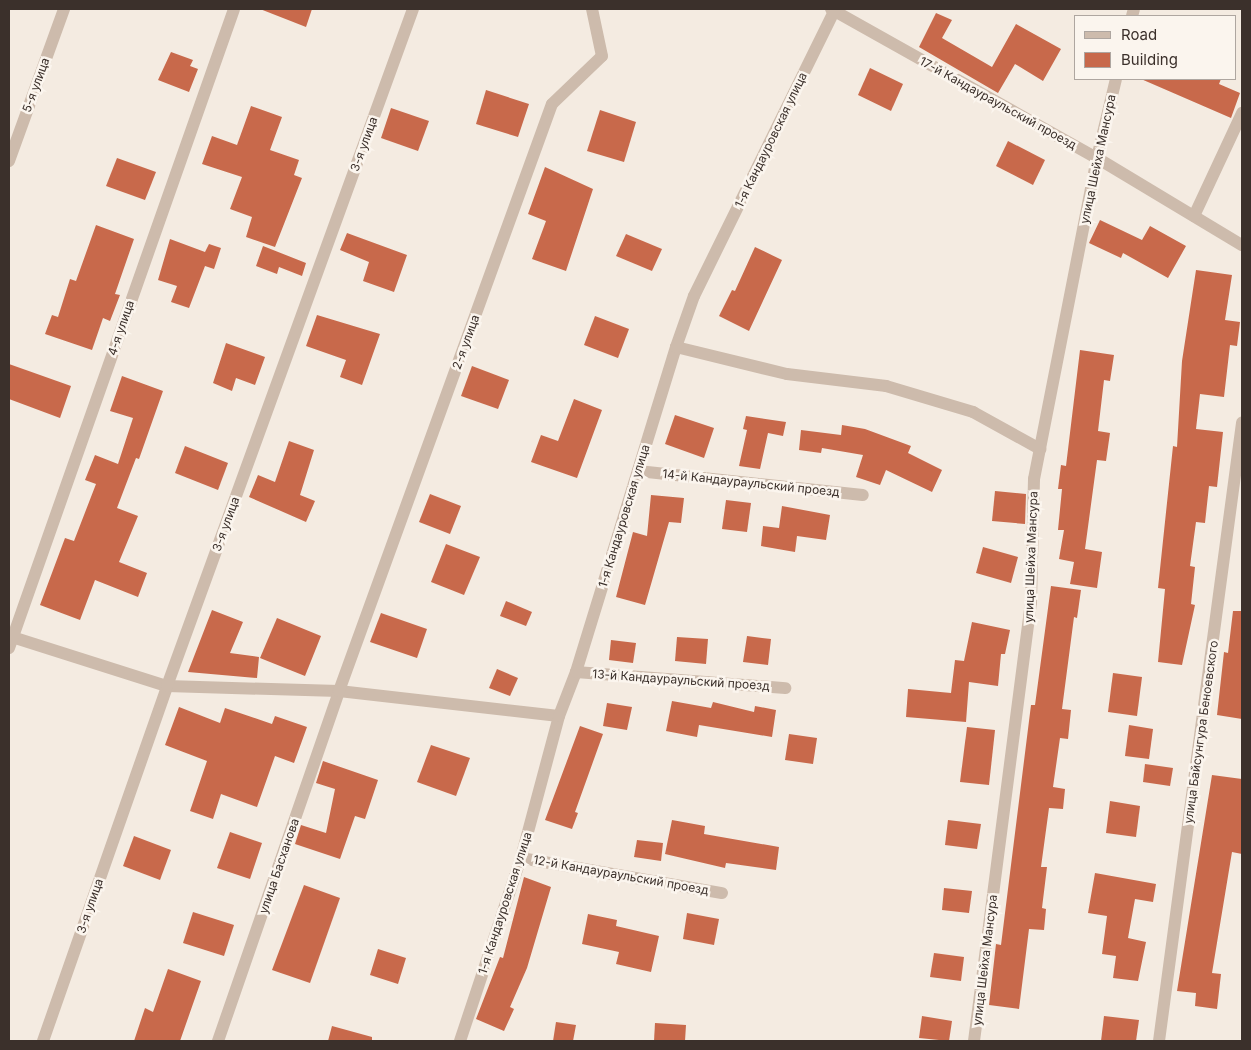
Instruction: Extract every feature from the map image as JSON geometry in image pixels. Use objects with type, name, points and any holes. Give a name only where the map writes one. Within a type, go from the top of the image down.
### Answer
[{"type":"street","name":"5-я улица","points":[[9,160],[64,9]]},
{"type":"street","name":"4-я улица","points":[[10,640],[234,9]]},
{"type":"street","name":"3-я улица","points":[[43,1041],[167,686],[413,9]]},
{"type":"street","name":"2-я улица","points":[[339,691],[552,104],[602,56],[592,9]]},
{"type":"street","name":"17-й Кандаураульский проезд","points":[[833,9],[1097,158],[1242,244]]},
{"type":"street","name":"1-я Кандауровская улица","points":[[460,1041],[521,858],[559,716],[576,672],[676,347],[694,296],[833,9]]},
{"type":"street","name":"улица Шейха Мансура","points":[[974,1041],[1031,602],[1034,479],[1097,158],[1116,80]]},
{"type":"street","points":[[1194,216],[1242,113]]},
{"type":"street","points":[[676,347],[787,374],[886,386],[973,412],[1040,449]]},
{"type":"street","name":"улица Байсунгура Беноевского","points":[[1159,1041],[1242,423]]},
{"type":"street","name":"14-й Кандаураульский проезд","points":[[638,471],[863,495]]},
{"type":"street","points":[[10,640],[167,686],[339,691],[559,716]]},
{"type":"street","name":"13-й Кандаураульский проезд","points":[[576,672],[785,688]]},
{"type":"street","name":"улица Басханова","points":[[218,1041],[339,691]]},
{"type":"street","name":"12-й Кандаураульский проезд","points":[[521,858],[722,893]]},
{"type":"building","points":[[260,9],[312,9],[306,27]]},
{"type":"building","points":[[936,13],[952,20],[942,38],[992,67],[1016,24],[1061,49],[1043,81],[1015,64],[998,93],[919,47]]},
{"type":"building","points":[[171,52],[193,60],[190,66],[198,69],[189,92],[158,80]]},
{"type":"building","points":[[870,68],[903,84],[891,111],[858,95]]},
{"type":"building","points":[[1143,80],[1221,80],[1219,84],[1240,93],[1231,118]]},
{"type":"building","points":[[486,90],[529,104],[518,137],[476,124]]},
{"type":"building","points":[[251,106],[282,117],[270,150],[299,160],[294,175],[302,178],[275,247],[246,237],[252,217],[230,209],[242,177],[202,164],[212,136],[237,145]]},
{"type":"building","points":[[391,108],[429,121],[418,151],[381,138]]},
{"type":"building","points":[[600,110],[636,122],[624,162],[587,151]]},
{"type":"building","points":[[1008,141],[1045,160],[1033,185],[996,166]]},
{"type":"building","points":[[117,158],[156,172],[145,200],[106,186]]},
{"type":"building","points":[[545,167],[593,189],[566,271],[532,259],[546,221],[528,214]]},
{"type":"building","points":[[1100,220],[1142,240],[1150,226],[1186,246],[1168,278],[1123,253],[1121,258],[1089,243]]},
{"type":"building","points":[[96,225],[134,239],[115,294],[120,295],[110,321],[103,318],[92,350],[45,334],[52,315],[58,317],[70,279],[76,281]]},
{"type":"building","points":[[347,233],[407,255],[394,292],[363,281],[369,262],[340,250]]},
{"type":"building","points":[[626,234],[662,249],[652,271],[616,256]]},
{"type":"building","points":[[170,239],[205,252],[209,244],[221,248],[214,269],[205,266],[189,308],[171,302],[177,286],[158,280]]},
{"type":"building","points":[[263,246],[306,263],[302,276],[279,267],[277,274],[256,266]]},
{"type":"building","points":[[755,247],[782,260],[749,331],[719,316],[732,290],[735,291]]},
{"type":"building","points":[[1196,270],[1232,275],[1225,320],[1240,322],[1237,346],[1230,345],[1224,397],[1200,394],[1196,429],[1223,432],[1217,487],[1209,486],[1205,523],[1196,522],[1190,566],[1195,567],[1191,604],[1195,605],[1182,665],[1158,662],[1165,589],[1158,588],[1173,446],[1177,447],[1182,361]]},
{"type":"building","points":[[317,315],[380,334],[362,385],[340,377],[346,360],[306,346]]},
{"type":"building","points":[[595,316],[629,329],[618,358],[584,345]]},
{"type":"building","points":[[226,343],[265,357],[255,385],[236,378],[232,391],[213,383]]},
{"type":"building","points":[[1080,350],[1114,355],[1110,381],[1104,380],[1098,431],[1110,433],[1106,461],[1097,460],[1085,549],[1102,552],[1097,588],[1070,584],[1074,562],[1059,559],[1064,530],[1058,530],[1062,489],[1058,489],[1061,465],[1066,466]]},
{"type":"building","points":[[9,364],[71,386],[60,418],[9,399]]},
{"type":"building","points":[[472,366],[509,380],[498,409],[461,396]]},
{"type":"building","points":[[122,376],[163,391],[139,459],[136,458],[117,508],[138,516],[119,562],[147,573],[138,597],[95,580],[80,620],[40,605],[65,538],[74,541],[96,484],[85,480],[95,455],[118,464],[133,418],[110,411]]},
{"type":"building","points":[[574,399],[602,410],[577,478],[531,462],[541,435],[558,441]]},
{"type":"building","points":[[675,415],[714,428],[704,458],[665,444]]},
{"type":"building","points":[[746,416],[786,422],[783,436],[768,433],[760,469],[739,466],[747,430],[743,429]]},
{"type":"building","points":[[842,425],[865,429],[911,446],[908,453],[942,470],[932,492],[886,470],[880,485],[856,477],[863,455],[822,448],[821,453],[799,450],[801,430],[841,435]]},
{"type":"building","points":[[289,441],[314,450],[300,495],[315,501],[306,522],[249,497],[258,475],[275,482]]},
{"type":"building","points":[[185,446],[228,463],[218,490],[175,473]]},
{"type":"building","points":[[995,491],[1026,494],[1025,524],[992,521]]},
{"type":"building","points":[[430,494],[461,506],[450,534],[419,522]]},
{"type":"building","points":[[651,495],[684,498],[681,523],[669,522],[645,605],[616,597],[633,532],[647,536]]},
{"type":"building","points":[[726,500],[751,503],[747,532],[722,529]]},
{"type":"building","points":[[782,506],[830,515],[826,540],[797,536],[795,552],[761,546],[763,526],[779,528]]},
{"type":"building","points":[[446,544],[480,557],[464,595],[431,582]]},
{"type":"building","points":[[983,547],[1018,557],[1011,583],[976,573]]},
{"type":"building","points":[[1051,586],[1081,590],[1077,618],[1074,617],[1062,709],[1071,710],[1068,739],[1060,738],[1053,787],[1065,789],[1063,809],[1049,808],[1041,867],[1047,867],[1042,908],[1046,909],[1044,930],[1029,929],[1019,1009],[989,1005],[996,944],[1001,945],[1031,705],[1035,705]]},
{"type":"building","points":[[506,601],[532,612],[526,626],[500,616]]},
{"type":"building","points":[[212,610],[243,622],[230,653],[259,657],[257,678],[188,672]]},
{"type":"building","points":[[1233,611],[1242,611],[1242,719],[1217,715],[1224,652],[1228,653]]},
{"type":"building","points":[[381,613],[427,629],[417,658],[370,642]]},
{"type":"building","points":[[277,618],[321,636],[305,676],[260,658]]},
{"type":"building","points":[[972,622],[1010,630],[1005,654],[1001,654],[998,686],[969,682],[966,722],[906,717],[908,689],[951,693],[955,660],[964,661]]},
{"type":"building","points":[[747,636],[771,639],[768,665],[743,662]]},
{"type":"building","points":[[677,637],[708,639],[706,664],[675,661]]},
{"type":"building","points":[[611,640],[636,643],[633,663],[609,660]]},
{"type":"building","points":[[497,669],[518,678],[510,696],[489,688]]},
{"type":"building","points":[[1113,673],[1142,677],[1137,716],[1108,712]]},
{"type":"building","points":[[672,701],[711,708],[713,702],[754,712],[755,706],[776,710],[772,737],[699,725],[697,737],[666,731]]},
{"type":"building","points":[[607,703],[632,707],[627,730],[603,726]]},
{"type":"building","points":[[179,707],[220,723],[225,708],[272,724],[275,716],[307,727],[294,763],[275,756],[257,807],[221,794],[213,819],[190,811],[207,761],[165,745]]},
{"type":"building","points":[[1129,725],[1153,729],[1149,759],[1125,756]]},
{"type":"building","points":[[580,726],[603,734],[575,812],[578,813],[572,829],[545,820]]},
{"type":"building","points":[[967,727],[995,730],[989,785],[960,782]]},
{"type":"building","points":[[789,734],[817,738],[813,764],[785,760]]},
{"type":"building","points":[[431,745],[470,758],[456,796],[417,782]]},
{"type":"building","points":[[323,761],[378,780],[365,819],[355,816],[340,859],[295,844],[301,825],[326,833],[335,789],[316,783]]},
{"type":"building","points":[[1145,764],[1173,768],[1170,786],[1143,782]]},
{"type":"building","points":[[1212,775],[1242,779],[1242,854],[1232,852],[1212,973],[1221,974],[1217,1009],[1195,1006],[1196,993],[1177,991]]},
{"type":"building","points":[[1110,801],[1140,806],[1136,837],[1106,833]]},
{"type":"building","points":[[672,820],[705,826],[704,834],[779,847],[776,870],[726,863],[725,868],[665,854]]},
{"type":"building","points":[[948,820],[981,824],[977,849],[945,845]]},
{"type":"building","points":[[230,832],[262,843],[250,879],[217,868]]},
{"type":"building","points":[[134,836],[171,850],[160,880],[123,866]]},
{"type":"building","points":[[637,840],[663,843],[661,861],[634,857]]},
{"type":"building","points":[[1095,873],[1156,884],[1153,902],[1135,899],[1128,938],[1146,942],[1138,981],[1113,978],[1116,956],[1102,954],[1107,916],[1088,913]]},
{"type":"building","points":[[524,877],[551,887],[527,968],[510,1007],[514,1009],[504,1031],[476,1019],[500,957],[503,958]]},
{"type":"building","points":[[304,885],[340,898],[310,983],[272,970]]},
{"type":"building","points":[[944,888],[972,891],[969,913],[942,910]]},
{"type":"building","points":[[193,912],[234,925],[224,956],[183,943]]},
{"type":"building","points":[[687,913],[719,919],[714,945],[683,939]]},
{"type":"building","points":[[588,914],[617,920],[616,926],[659,936],[651,972],[616,964],[619,952],[582,944]]},
{"type":"building","points":[[378,949],[406,958],[398,984],[370,975]]},
{"type":"building","points":[[934,953],[964,957],[961,981],[930,977]]},
{"type":"building","points":[[168,969],[201,981],[180,1041],[134,1041],[145,1008],[153,1012]]},
{"type":"building","points":[[922,1016],[952,1021],[949,1041],[919,1038]]},
{"type":"building","points":[[1104,1016],[1139,1020],[1136,1041],[1101,1041]]},
{"type":"building","points":[[556,1022],[576,1025],[573,1041],[553,1041]]},
{"type":"building","points":[[655,1023],[686,1025],[685,1041],[654,1041]]},
{"type":"building","points":[[332,1026],[372,1037],[372,1041],[328,1041]]}]
